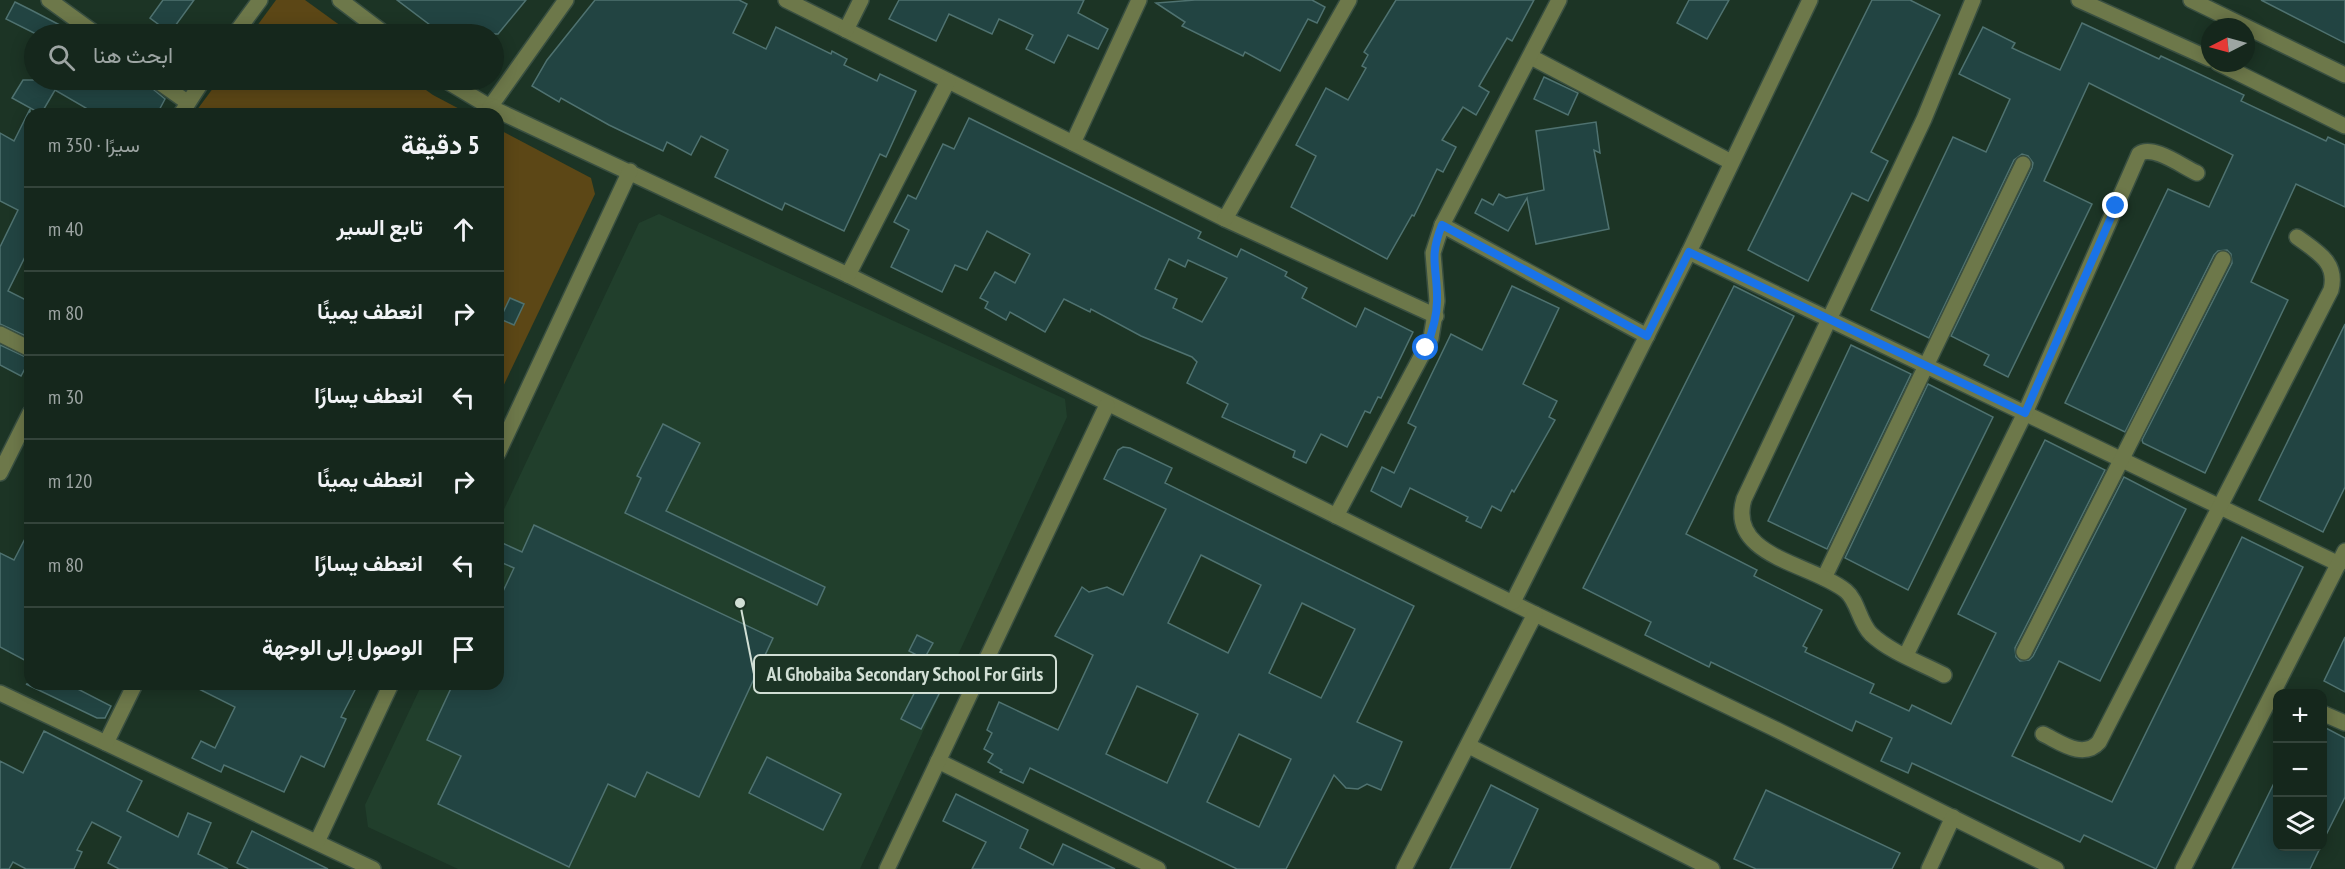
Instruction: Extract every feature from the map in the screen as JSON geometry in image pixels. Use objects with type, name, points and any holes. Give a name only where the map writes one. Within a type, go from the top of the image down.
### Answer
[{"type":"street","points":[[49,0],[82,24]]},
{"type":"street","points":[[242,24],[260,0]]},
{"type":"street","points":[[340,0],[372,24]]},
{"type":"street","points":[[504,87],[566,0]]},
{"type":"street","points":[[786,0],[1225,219],[1436,316]]},
{"type":"street","points":[[846,30],[861,0]]},
{"type":"street","points":[[1073,143],[1139,0]]},
{"type":"street","points":[[1225,219],[1349,0]]},
{"type":"street","points":[[1336,516],[1426,348],[1436,316],[1437,287],[1433,253],[1442,225],[1559,0]]},
{"type":"street","points":[[1513,602],[1689,252],[1810,0]]},
{"type":"street","points":[[1944,675],[1872,634],[1859,617],[1848,592],[1757,546],[1747,536],[1741,525],[1740,511],[1923,119],[1973,0]]},
{"type":"street","points":[[2079,0],[2201,55]]},
{"type":"street","points":[[2191,0],[2212,4],[2345,75]]},
{"type":"street","points":[[1531,57],[1731,162]]},
{"type":"street","points":[[2236,72],[2345,126]]},
{"type":"street","points":[[848,275],[948,81]]},
{"type":"street","points":[[166,90],[184,108],[196,90]]},
{"type":"street","points":[[462,90],[490,107],[502,90]]},
{"type":"street","points":[[504,113],[848,275],[1107,405],[2056,869]]},
{"type":"street","points":[[1906,655],[2025,413],[2139,154],[2148,150],[2197,173]]},
{"type":"street","points":[[1824,578],[1925,363],[2023,164]]},
{"type":"street","points":[[504,440],[630,171]]},
{"type":"street","points":[[1442,225],[1647,336]]},
{"type":"street","points":[[2043,734],[2082,751],[2095,747],[2099,742],[2221,506],[2331,290],[2333,279],[2331,267],[2325,257],[2297,237]]},
{"type":"street","points":[[1689,252],[2221,506],[2342,557],[2278,689]]},
{"type":"street","points":[[2024,652],[2223,259]]},
{"type":"street","points":[[0,334],[24,346]]},
{"type":"street","points":[[887,869],[1107,405]]},
{"type":"street","points":[[0,473],[24,425]]},
{"type":"street","points":[[1404,869],[1535,614]]},
{"type":"street","points":[[106,743],[132,690]]},
{"type":"street","points":[[317,842],[388,690]]},
{"type":"street","points":[[0,693],[373,869]]},
{"type":"street","points":[[2183,869],[2273,700]]},
{"type":"street","points":[[2327,715],[2345,723]]},
{"type":"street","points":[[1469,746],[1712,869]]},
{"type":"street","points":[[938,761],[1128,862],[1158,869]]},
{"type":"street","points":[[1929,869],[1953,817]]},
{"type":"shaded area","points":[[276,0],[305,0],[338,24],[258,24]]},
{"type":"shaded area","points":[[212,90],[426,90],[458,108],[198,108]]},
{"type":"shaded area","points":[[504,132],[591,178],[595,194],[504,384]]},
{"type":"shaded area","points":[[659,214],[1065,399],[1067,417],[860,869],[458,869],[368,827],[365,805],[419,690],[504,690],[504,509],[639,223]]},
{"type":"building","points":[[163,0],[194,0],[177,24],[158,24],[150,18]]},
{"type":"building","points":[[397,0],[526,0],[504,27],[504,24],[429,24]]},
{"type":"building","points":[[595,0],[739,0],[747,4],[733,33],[766,49],[776,27],[831,54],[832,51],[847,59],[844,65],[877,81],[880,74],[916,91],[886,157],[880,154],[844,231],[785,203],[782,210],[715,177],[728,150],[701,136],[691,155],[667,142],[663,151],[609,125],[561,98],[559,102],[532,86],[547,60]]},
{"type":"building","points":[[899,0],[1084,0],[1078,13],[1108,29],[1098,49],[1068,35],[1054,63],[1026,49],[1033,35],[999,19],[992,34],[949,14],[936,41],[889,19]]},
{"type":"building","points":[[1195,0],[1312,0],[1325,7],[1317,23],[1308,19],[1280,71],[1245,52],[1243,56],[1182,26],[1185,22],[1156,3]]},
{"type":"building","points":[[1396,0],[1534,0],[1512,41],[1507,38],[1479,86],[1489,92],[1476,115],[1463,107],[1442,140],[1456,147],[1443,172],[1437,169],[1414,216],[1412,215],[1387,259],[1291,207],[1316,156],[1296,145],[1326,88],[1348,100],[1366,68],[1362,66],[1368,55],[1364,52]]},
{"type":"building","points":[[1689,0],[1729,0],[1707,39],[1677,23]]},
{"type":"building","points":[[1872,0],[1910,0],[1940,15],[1871,152],[1888,161],[1868,201],[1852,193],[1808,281],[1748,250]]},
{"type":"building","points":[[2261,0],[2345,0],[2345,43]]},
{"type":"building","points":[[15,2],[58,24],[24,24],[24,28],[6,19]]},
{"type":"building","points":[[2082,23],[2159,59],[2161,56],[2244,95],[2241,101],[2326,141],[2328,137],[2345,145],[2345,207],[2296,184],[2251,282],[2288,300],[2205,473],[2143,443],[2142,440],[2232,263],[2231,254],[2227,250],[2218,251],[2214,255],[2125,432],[2065,403],[2168,189],[2209,207],[2233,155],[2089,83],[2044,181],[2092,204],[2008,377],[1984,365],[1989,355],[1951,336],[2032,168],[2033,163],[2028,156],[2022,154],[2014,160],[1929,338],[1871,310],[1953,137],[1986,152],[2010,99],[1959,74],[1983,27],[2015,43],[2012,48],[2060,70]]},
{"type":"building","points":[[1544,77],[1578,93],[1568,115],[1534,99]]},
{"type":"building","points":[[23,80],[24,90],[55,90],[44,108],[30,108],[12,98]]},
{"type":"building","points":[[55,90],[154,90],[165,99],[160,108],[86,108]]},
{"type":"building","points":[[969,118],[1201,232],[1198,238],[1237,257],[1241,249],[1287,272],[1285,276],[1307,288],[1302,298],[1356,327],[1365,308],[1413,332],[1381,398],[1378,397],[1370,413],[1365,411],[1347,447],[1321,434],[1306,463],[1293,457],[1295,451],[1222,417],[1228,404],[1187,383],[1197,362],[1192,357],[1141,336],[1091,309],[1090,312],[1064,299],[1045,332],[1010,312],[1006,320],[985,308],[988,302],[980,298],[995,272],[1015,283],[1030,254],[987,231],[967,270],[955,265],[942,292],[891,267],[909,230],[894,222],[908,195],[916,199],[943,144],[954,149]],"holes":[[[1169,259],[1185,267],[1188,260],[1227,278],[1202,322],[1173,308],[1177,299],[1155,289]]]},
{"type":"building","points":[[24,121],[24,259],[8,291],[24,299],[24,335],[0,324],[0,247],[18,210],[0,201],[0,133],[14,141]]},
{"type":"building","points":[[1596,122],[1600,153],[1594,150],[1609,229],[1536,244],[1527,198],[1508,231],[1475,213],[1482,199],[1493,205],[1499,194],[1506,198],[1544,190],[1536,131]]},
{"type":"building","points":[[1512,286],[1559,308],[1523,384],[1557,401],[1549,417],[1555,420],[1501,511],[1492,506],[1481,528],[1466,521],[1468,517],[1410,488],[1401,507],[1371,491],[1382,467],[1394,473],[1416,427],[1408,423],[1451,334],[1482,350]]},
{"type":"building","points":[[1734,286],[1794,316],[1686,534],[1757,570],[1754,576],[1822,610],[1803,646],[1807,648],[1805,652],[1874,684],[1870,693],[1909,711],[1912,705],[1951,724],[1996,633],[1958,614],[2045,440],[2105,470],[2015,648],[2016,657],[2020,661],[2029,660],[2033,656],[2124,477],[2186,509],[2100,681],[2059,661],[2012,756],[2112,802],[2242,537],[2303,567],[2156,869],[2084,835],[2080,842],[1912,763],[1908,773],[1881,761],[1892,738],[1856,721],[1852,731],[1711,662],[1709,667],[1645,635],[1651,622],[1583,588]]},
{"type":"building","points":[[510,298],[524,304],[514,325],[504,321],[504,311]]},
{"type":"building","points":[[2345,324],[2345,487],[2323,532],[2259,500]]},
{"type":"building","points":[[0,345],[24,356],[24,370],[21,376],[0,365]]},
{"type":"building","points":[[1851,345],[1911,374],[1827,549],[1768,521]]},
{"type":"building","points":[[1928,384],[1993,417],[1908,590],[1845,558]]},
{"type":"building","points":[[663,424],[700,443],[666,511],[825,587],[817,605],[625,513],[641,478],[637,476]]},
{"type":"building","points":[[1123,447],[1130,448],[1172,468],[1165,483],[1414,606],[1357,722],[1402,742],[1381,790],[1367,784],[1358,789],[1346,788],[1334,775],[1286,869],[1237,869],[1030,768],[1023,783],[1000,772],[1002,770],[988,762],[993,754],[984,749],[992,733],[987,730],[999,702],[1058,730],[1093,655],[1055,636],[1082,587],[1089,592],[1107,587],[1123,595],[1166,509],[1104,479],[1118,450]],"holes":[[[1201,555],[1261,585],[1228,653],[1168,623]],[[1302,603],[1355,629],[1321,698],[1269,673]],[[1137,686],[1198,714],[1167,783],[1106,754]],[[1239,734],[1291,759],[1259,827],[1207,802]]]},
{"type":"building","points":[[534,525],[773,638],[699,797],[647,772],[635,797],[608,784],[569,867],[438,804],[461,756],[427,740],[450,690],[504,690],[504,589],[514,568],[504,564],[504,544],[522,552]]},
{"type":"building","points":[[24,541],[24,660],[0,647],[0,553],[14,560]]},
{"type":"building","points":[[917,635],[933,643],[924,659],[909,651]]},
{"type":"building","points":[[2345,637],[2345,692],[2324,681]]},
{"type":"building","points":[[920,682],[940,692],[921,729],[901,719]]},
{"type":"building","points":[[39,690],[80,690],[111,706],[105,718],[97,718]]},
{"type":"building","points":[[201,690],[355,690],[341,717],[346,719],[324,767],[301,756],[284,792],[224,765],[221,772],[192,758],[201,741],[215,748],[235,707]]},
{"type":"building","points":[[2327,729],[2345,738],[2345,797],[2327,833]]},
{"type":"building","points":[[44,731],[142,781],[127,811],[178,837],[188,813],[211,823],[198,854],[228,869],[119,869],[108,863],[121,837],[92,822],[77,850],[82,852],[74,869],[26,869],[13,862],[9,869],[0,869],[0,761],[23,773]]},
{"type":"building","points":[[767,757],[841,794],[823,830],[749,793]]},
{"type":"building","points":[[1491,785],[1538,809],[1510,869],[1450,869]]},
{"type":"building","points":[[2273,785],[2273,851],[2319,851],[2310,869],[2232,869]]},
{"type":"building","points":[[1766,790],[1900,853],[1892,869],[1756,869],[1734,859]]},
{"type":"building","points":[[956,794],[1028,830],[1020,848],[1053,865],[1063,844],[1115,869],[972,869],[986,842],[943,821]]},
{"type":"building","points":[[252,831],[328,869],[249,869],[237,863]]},
{"type":"place","name":"Al Ghobaiba Secondary School For Girls","points":[[740,603]]},
{"type":"route","points":[[1426,348],[1436,316],[1437,287],[1433,253],[1442,225],[1647,336],[1689,252],[1831,318],[2025,413],[2116,206]]}]
